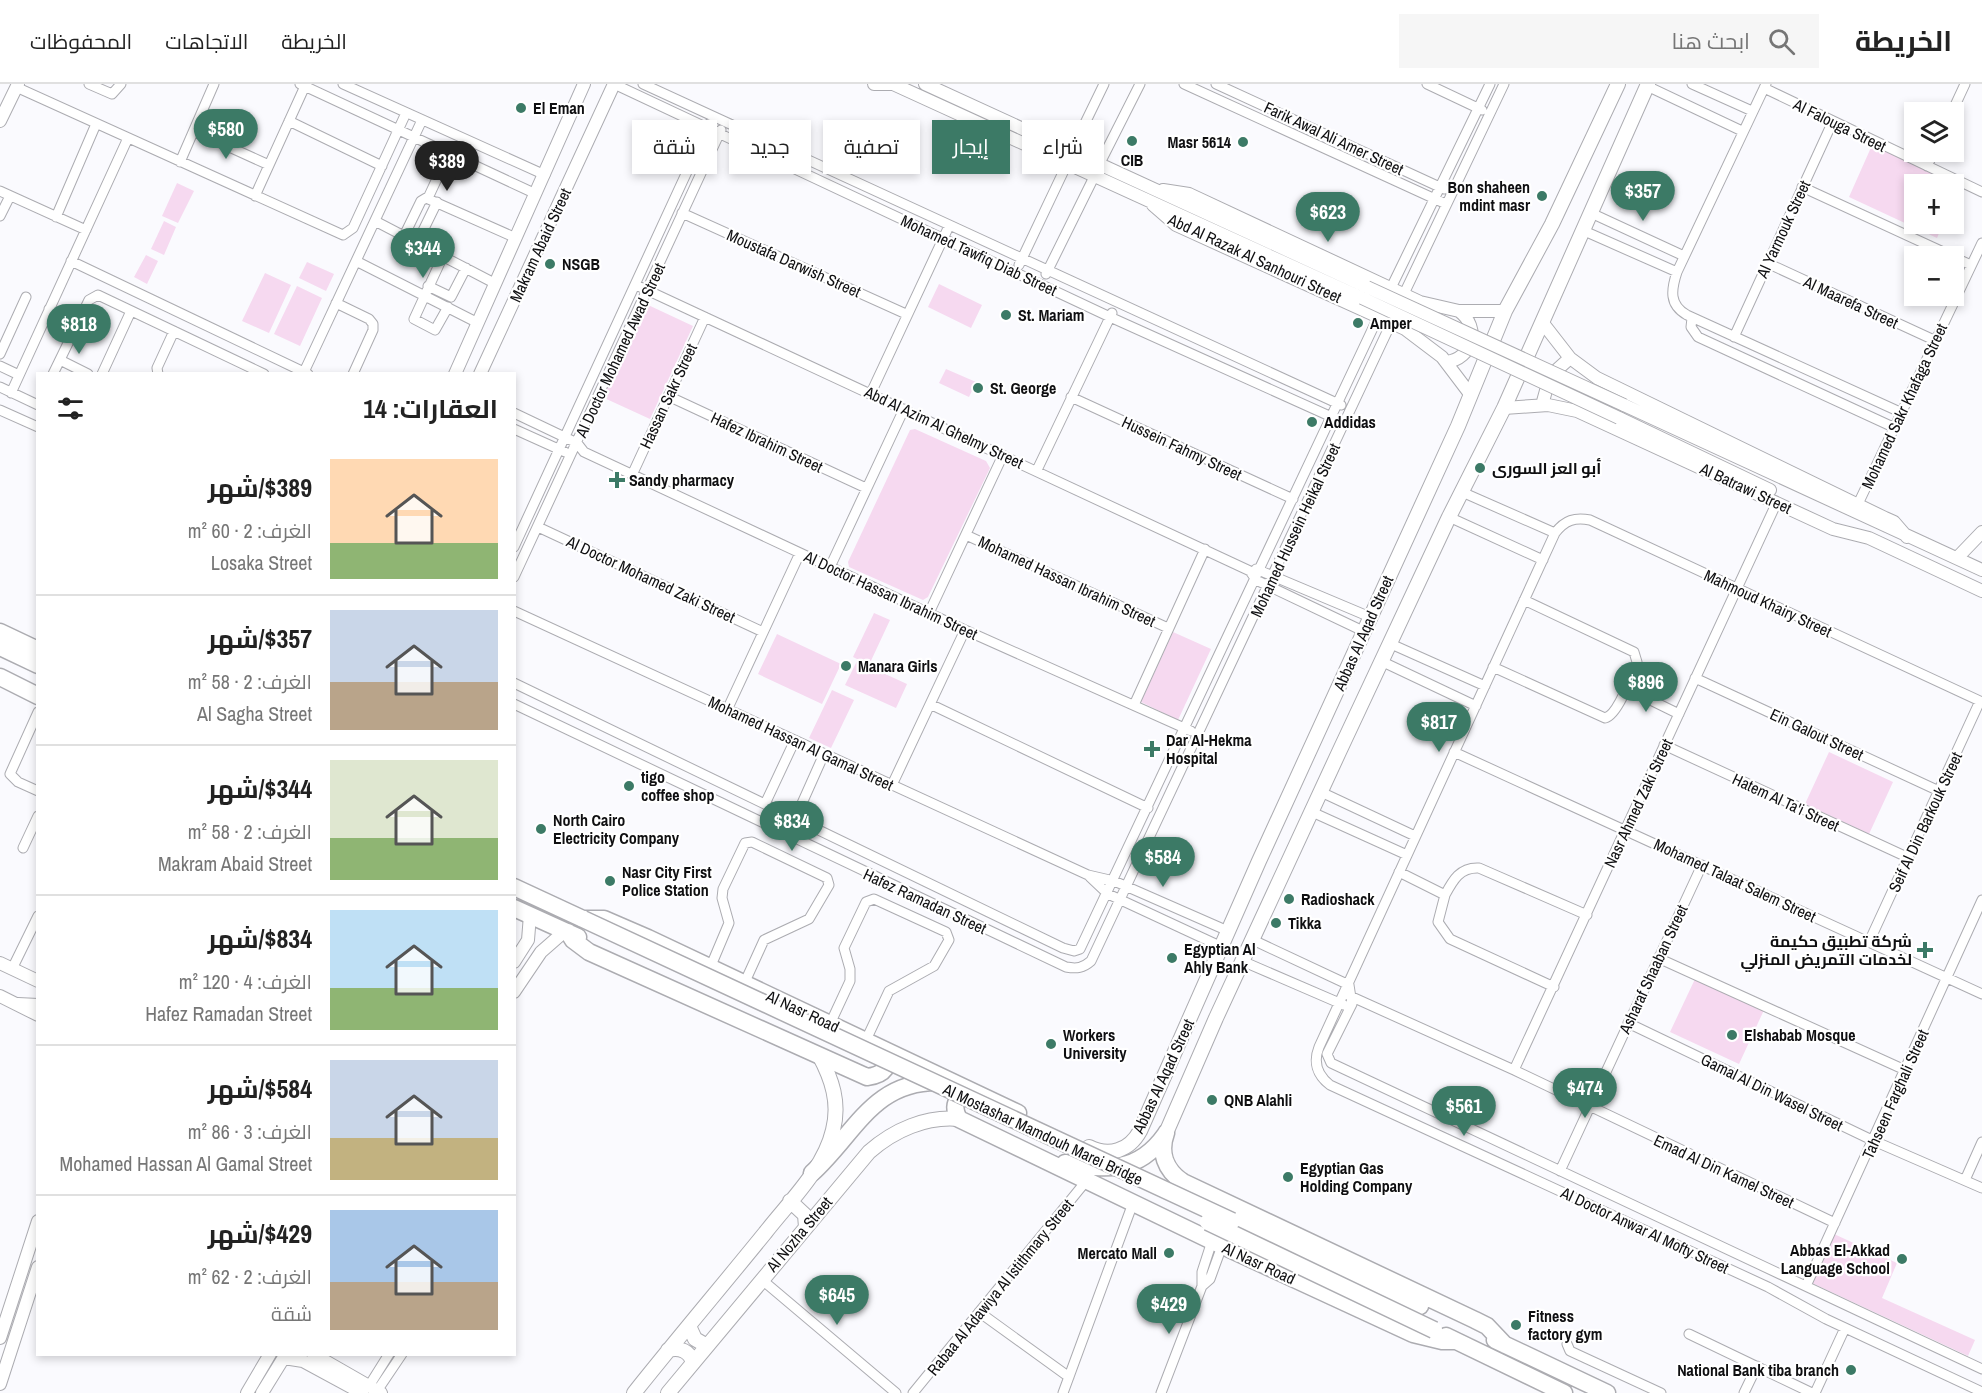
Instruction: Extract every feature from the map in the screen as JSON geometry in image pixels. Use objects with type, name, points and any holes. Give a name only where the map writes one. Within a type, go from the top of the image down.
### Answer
[{"type":"highway","points":[[0,632],[36,649]]},
{"type":"highway","points":[[0,647],[36,664]]},
{"type":"highway","points":[[0,666],[36,683]]},
{"type":"highway","points":[[0,677],[36,695]]},
{"type":"highway","name":"Al Nasr Road","points":[[516,888],[583,919],[604,920],[866,1040],[1089,1147]]},
{"type":"highway","name":"Al Nasr Road","points":[[516,909],[567,932],[573,940],[590,952],[867,1077],[878,1076],[886,1069],[889,1059],[884,1049]]},
{"type":"highway","name":"Al Mostashar Mamdouh Marei Bridge","points":[[583,919],[1093,1157],[1505,1345]]},
{"type":"highway","name":"Al Mostashar Mamdouh Marei Bridge","points":[[567,932],[980,1117],[1456,1341]]},
{"type":"highway","points":[[812,1173],[845,1140],[870,1107],[889,1093],[906,1086],[930,1082],[973,1091]]},
{"type":"highway","points":[[959,1119],[955,1111],[955,1103],[960,1096],[973,1091]]},
{"type":"highway","name":"Al Nasr Road","points":[[959,1119],[1217,1244],[1413,1334],[1434,1340],[1456,1341],[1564,1393]]},
{"type":"highway","points":[[1049,1161],[1106,1169],[1115,1168],[1141,1158],[1166,1133]]},
{"type":"highway","points":[[1166,1133],[1163,1147],[1165,1161],[1172,1173],[1183,1182],[1475,1320],[1487,1326],[1505,1345],[1607,1393]]},
{"type":"highway","points":[[1174,1223],[1165,1209],[1166,1197],[1172,1187],[1183,1182]]},
{"type":"main road","name":"Abbas Al Aqad Street","points":[[1089,1147],[1101,1152],[1115,1152],[1127,1146],[1137,1137],[1363,631],[1458,426],[1505,311],[1552,225],[1618,84]]},
{"type":"main road","name":"Abbas Al Aqad Street","points":[[1166,1133],[1242,961],[1449,517],[1504,408],[1648,85]]},
{"type":"main road","name":"Al Nozha Street","points":[[634,1393],[812,1173],[828,1145],[835,1112],[831,1077],[819,1055]]},
{"type":"main road","name":"Al Nozha Street","points":[[668,1393],[862,1159],[885,1139],[917,1124],[938,1119],[959,1119]]},
{"type":"main road","points":[[790,1201],[805,1215],[806,1227]]},
{"type":"main road","points":[[689,1326],[695,1339],[707,1346]]},
{"type":"main road","points":[[668,1350],[677,1348],[686,1352],[693,1363]]},
{"type":"street","points":[[89,84],[112,94],[120,84]]},
{"type":"street","points":[[343,84],[544,175]]},
{"type":"street","name":"Makram Abaid Street","points":[[456,372],[584,84]]},
{"type":"street","name":"Makram Abaid Street","points":[[481,372],[614,84]]},
{"type":"street","name":"Mohamed Tawfiq Diab Street","points":[[614,84],[688,120]]},
{"type":"street","name":"Mohamed Tawfiq Diab Street","points":[[643,84],[1351,410]]},
{"type":"street","name":"Abd Al Razak Al Sanhouri Street","points":[[874,84],[892,84],[1022,143]]},
{"type":"street","name":"Abd Al Razak Al Sanhouri Street","points":[[925,84],[1022,128]]},
{"type":"street","points":[[1087,120],[1104,84]]},
{"type":"street","points":[[1104,155],[1140,84]]},
{"type":"street","name":"Farik Awal Ali Amer Street","points":[[1184,84],[1446,204]]},
{"type":"street","points":[[1213,98],[1218,84]]},
{"type":"street","name":"Farik Awal Ali Amer Street","points":[[1218,84],[1452,192]]},
{"type":"street","points":[[1427,84],[1490,114]]},
{"type":"street","name":"Mohamed Hussein Heikal Street","points":[[1074,951],[1083,945],[1108,894],[1439,187],[1490,84]]},
{"type":"street","name":"Mohamed Hussein Heikal Street","points":[[1078,968],[1091,961],[1504,84]]},
{"type":"street","points":[[1692,84],[1752,111]]},
{"type":"street","points":[[1957,102],[1965,84]]},
{"type":"street","points":[[180,162],[210,85]]},
{"type":"street","points":[[255,196],[289,121],[302,85],[536,194]]},
{"type":"street","points":[[1648,85],[1742,131]]},
{"type":"street","points":[[0,121],[17,86],[343,235],[353,228],[406,113]]},
{"type":"street","points":[[1765,86],[1683,256],[1672,291],[1674,303],[1692,318],[1900,411]]},
{"type":"street","name":"Al Falouga Street","points":[[1765,86],[1982,192]]},
{"type":"street","points":[[306,372],[336,303],[422,120]]},
{"type":"street","points":[[289,121],[382,166]]},
{"type":"street","name":"Al Yarmouk Street","points":[[1734,337],[1833,121]]},
{"type":"street","name":"Al Doctor Mohamed Awad Street","points":[[516,573],[724,122]]},
{"type":"street","points":[[56,217],[96,124]]},
{"type":"street","points":[[194,131],[269,165]]},
{"type":"street","name":"Mohamed Tawfiq Diab Street","points":[[718,135],[1345,423]]},
{"type":"street","points":[[11,393],[128,138]]},
{"type":"street","points":[[1927,166],[1929,162]]},
{"type":"street","name":"Abd Al Razak Al Sanhouri Street","points":[[1104,165],[1157,190],[1189,194],[1404,295],[1437,307],[1459,311],[1505,311]]},
{"type":"street","points":[[417,243],[441,171]]},
{"type":"street","name":"Al Doctor Mohamed Awad Street","points":[[516,544],[687,174]]},
{"type":"street","points":[[1015,272],[1062,174]]},
{"type":"street","name":"Abd Al Razak Al Sanhouri Street","points":[[1088,174],[1151,202],[1158,212],[1176,225],[1392,321],[1418,337],[1446,362],[1470,394]]},
{"type":"street","points":[[1041,285],[1094,177]]},
{"type":"street","points":[[1802,187],[1929,246]]},
{"type":"street","points":[[1157,190],[1619,418],[1869,538]]},
{"type":"street","points":[[0,191],[86,230]]},
{"type":"street","points":[[0,216],[10,195]]},
{"type":"street","points":[[404,236],[421,201],[433,200],[516,238]]},
{"type":"street","points":[[1151,202],[1624,405],[1907,537]]},
{"type":"street","name":"Moustafa Darwish Street","points":[[682,213],[906,314]]},
{"type":"street","points":[[1590,213],[1683,256]]},
{"type":"street","points":[[375,221],[496,284]]},
{"type":"street","points":[[871,393],[949,226]]},
{"type":"street","points":[[1582,230],[1677,272]]},
{"type":"street","name":"Mohamed Sakr Khafaga Street","points":[[1858,504],[1900,411],[1982,243]]},
{"type":"street","points":[[443,256],[413,317],[432,330],[437,328],[448,307]]},
{"type":"street","points":[[71,261],[304,372]]},
{"type":"street","points":[[356,261],[426,290],[451,297],[466,268]]},
{"type":"street","points":[[1964,262],[1971,265]]},
{"type":"street","name":"Al Maarefa Street","points":[[1767,263],[1934,340]]},
{"type":"street","name":"Abd Al Azim Al Ghelmy Street","points":[[636,285],[1250,571]]},
{"type":"street","points":[[426,290],[448,307],[478,323]]},
{"type":"street","points":[[54,372],[94,296],[260,372]]},
{"type":"street","points":[[0,354],[26,297]]},
{"type":"street","points":[[336,303],[369,319],[373,324],[373,330],[354,372]]},
{"type":"street","points":[[1037,470],[1116,303]]},
{"type":"street","points":[[50,309],[78,323]]},
{"type":"street","points":[[103,372],[131,311]]},
{"type":"street","points":[[1446,362],[1461,357],[1468,349],[1472,339],[1470,323],[1459,311]]},
{"type":"street","name":"Hassan Sakr Street","points":[[632,475],[705,317]]},
{"type":"street","points":[[1692,318],[1691,327],[1698,337],[1893,427]]},
{"type":"street","name":"Al Batrawi Street","points":[[1542,322],[1570,358],[1609,385],[1858,504],[1894,522],[1907,537],[1982,570]]},
{"type":"street","points":[[158,372],[157,368],[174,331]]},
{"type":"street","points":[[1542,405],[1550,376],[1570,358]]},
{"type":"street","points":[[60,360],[84,372]]},
{"type":"street","points":[[238,372],[242,363]]},
{"type":"street","points":[[0,366],[19,375]]},
{"type":"street","points":[[0,387],[36,404]]},
{"type":"street","name":"Hafez Ibrahim Street","points":[[668,396],[866,488]]},
{"type":"street","name":"Hussein Fahmy Street","points":[[1071,397],[1293,500]]},
{"type":"street","name":"Al Batrawi Street","points":[[1504,408],[1542,405],[1577,411],[1833,529],[1869,538],[1982,591]]},
{"type":"street","points":[[830,567],[904,409]]},
{"type":"street","points":[[0,410],[36,426]]},
{"type":"street","name":"Al Doctor Hassan Ibrahim Street","points":[[516,414],[577,443],[584,452],[632,475],[965,630],[1198,735]]},
{"type":"street","points":[[516,430],[571,455],[584,452]]},
{"type":"street","points":[[929,613],[1003,455]]},
{"type":"street","points":[[1242,961],[1341,1005],[1347,1004],[1349,992],[1399,872],[1556,533],[1462,492]]},
{"type":"street","name":"Nasr Ahmed Zaki Street","points":[[1514,1070],[1777,502]]},
{"type":"street","points":[[1449,517],[1543,560]]},
{"type":"street","name":"Mahmoud Khairy Street","points":[[1556,533],[1563,524],[1573,519],[1590,520],[1981,701]]},
{"type":"street","name":"Al Doctor Mohamed Zaki Street","points":[[538,527],[763,632]]},
{"type":"street","points":[[1957,558],[1982,532]]},
{"type":"street","name":"Mohamed Hassan Ibrahim Street","points":[[966,535],[1168,628]]},
{"type":"street","points":[[1134,705],[1205,549]]},
{"type":"street","points":[[727,710],[800,553]]},
{"type":"street","points":[[1363,631],[1256,580],[1250,571],[1261,569],[1370,617]]},
{"type":"street","points":[[1493,667],[1605,718],[1613,715],[1626,688],[1638,662],[1634,652],[1524,600]]},
{"type":"street","name":"Mohamed Hassan Al Gamal Street","points":[[516,612],[1088,875],[1114,881],[1228,931]]},
{"type":"street","points":[[892,785],[932,705],[965,630]]},
{"type":"street","points":[[1391,644],[1485,686]]},
{"type":"street","points":[[1383,662],[1476,706]]},
{"type":"street","name":"Ein Galout Street","points":[[1695,678],[1939,791]]},
{"type":"street","name":"Hafez Ramadan Street","points":[[516,684],[1059,946],[1074,951]]},
{"type":"street","points":[[1626,688],[1679,714]]},
{"type":"street","name":"Seif Al Din Barkouk Street","points":[[1869,942],[1981,701]]},
{"type":"street","name":"Hafez Ramadan Street","points":[[516,705],[1066,967],[1078,968]]},
{"type":"street","points":[[932,705],[1148,808]]},
{"type":"street","points":[[36,716],[10,774],[18,782],[36,790]]},
{"type":"street","points":[[765,804],[795,740]]},
{"type":"street","name":"Hatem Al Ta'i Street","points":[[1664,746],[1908,858]]},
{"type":"street","name":"Mohamed Talaat Salem Street","points":[[1454,752],[1982,994]]},
{"type":"street","points":[[795,819],[824,754]]},
{"type":"street","points":[[1321,792],[1415,836]]},
{"type":"street","points":[[1312,812],[1407,855]]},
{"type":"street","points":[[23,848],[36,820]]},
{"type":"street","points":[[710,968],[729,923],[722,898],[723,889],[745,843],[752,843],[827,878],[829,885],[812,916],[799,926],[764,940],[744,984]]},
{"type":"street","name":"Asharaf Shaaban Street","points":[[1560,1171],[1702,865]]},
{"type":"street","points":[[1554,987],[1445,934],[1438,922],[1445,895],[1459,874],[1468,868],[1479,868],[1587,915]]},
{"type":"street","points":[[1399,872],[1445,895]]},
{"type":"street","name":"Mohamed Hassan Al Gamal Street","points":[[1088,875],[1108,894],[1222,946]]},
{"type":"street","points":[[830,1024],[850,981],[850,969],[844,948],[867,902],[874,899],[946,932],[949,940],[938,962],[890,991],[866,1040]]},
{"type":"street","name":"Tahseen Farghali Street","points":[[1806,1286],[1982,900]]},
{"type":"street","points":[[517,958],[529,936],[530,915]]},
{"type":"street","points":[[12,969],[36,920]]},
{"type":"street","points":[[516,989],[545,947],[567,932]]},
{"type":"street","name":"Emad Al Din Kamel Street","points":[[1252,940],[1349,992],[1835,1223]]},
{"type":"street","points":[[1052,960],[1059,946]]},
{"type":"street","points":[[517,958],[531,953],[534,962]]},
{"type":"street","points":[[1658,958],[1905,1070]]},
{"type":"street","points":[[0,963],[36,980]]},
{"type":"street","name":"Al Doctor Anwar Al Mofty Street","points":[[1349,992],[1351,1007],[1327,1054],[1331,1063],[1982,1369]]},
{"type":"street","points":[[0,996],[36,1014]]},
{"type":"street","points":[[17,1004],[36,1005]]},
{"type":"street","name":"Al Doctor Anwar Al Mofty Street","points":[[1341,1005],[1319,1047],[1316,1062],[1320,1075],[1330,1084],[1781,1293],[1845,1328],[1982,1392]]},
{"type":"street","name":"Gamal Al Din Wasel Street","points":[[1628,1023],[1874,1141],[1982,1188]]},
{"type":"street","points":[[1443,1137],[1452,1130],[1452,1120]]},
{"type":"street","points":[[1463,1146],[1466,1134],[1473,1130]]},
{"type":"street","points":[[1965,1180],[1982,1142]]},
{"type":"street","name":"Rabaa Al Adawiya Al Istithmary Street","points":[[913,1393],[1087,1180]]},
{"type":"street","points":[[1063,1393],[1133,1203]]},
{"type":"street","points":[[0,1338],[36,1227]]},
{"type":"street","points":[[1161,1393],[1202,1286],[1202,1272],[1217,1244]]},
{"type":"street","points":[[0,1384],[36,1273]]},
{"type":"street","points":[[761,1279],[896,1393]]},
{"type":"street","points":[[979,1312],[1069,1377]]},
{"type":"street","points":[[1689,1334],[1814,1393],[1845,1328]]},
{"type":"street","points":[[1567,1344],[1570,1351],[1661,1393]]},
{"type":"street","points":[[247,1393],[269,1356]]},
{"type":"street","points":[[262,1393],[285,1356],[306,1357],[372,1391]]},
{"type":"street","points":[[372,1391],[388,1356]]},
{"type":"street","points":[[372,1391],[400,1356]]},
{"type":"street","points":[[1744,1393],[1757,1366]]},
{"type":"shaded area","points":[[1873,143],[1904,158],[1904,162],[1913,162],[1938,174],[1904,174],[1904,223],[1849,197]]},
{"type":"shaded area","points":[[177,183],[194,191],[178,223],[162,216]]},
{"type":"shaded area","points":[[164,221],[176,227],[164,255],[151,249]]},
{"type":"shaded area","points":[[146,255],[158,261],[147,284],[134,277]]},
{"type":"shaded area","points":[[307,262],[334,274],[326,291],[299,278]]},
{"type":"shaded area","points":[[265,273],[291,285],[269,333],[242,321]]},
{"type":"shaded area","points":[[939,284],[982,305],[971,328],[928,307]]},
{"type":"shaded area","points":[[297,286],[322,298],[300,346],[274,334]]},
{"type":"shaded area","points":[[646,304],[693,326],[650,419],[602,397]]},
{"type":"shaded area","points":[[946,369],[976,382],[969,397],[939,383]]},
{"type":"shaded area","points":[[915,429],[986,461],[990,468],[928,597],[923,600],[849,567],[848,562],[910,430]]},
{"type":"shaded area","points":[[874,613],[890,620],[869,665],[853,657]]},
{"type":"shaded area","points":[[1173,632],[1211,649],[1178,720],[1141,702]]},
{"type":"shaded area","points":[[777,634],[841,664],[822,704],[758,674]]},
{"type":"shaded area","points":[[857,661],[907,684],[896,708],[845,685]]},
{"type":"shaded area","points":[[832,690],[854,700],[831,748],[809,738]]},
{"type":"shaded area","points":[[1829,752],[1893,782],[1869,834],[1805,804]]},
{"type":"shaded area","points":[[1695,979],[1764,1010],[1739,1064],[1670,1032]]},
{"type":"shaded area","points":[[1834,1234],[1897,1263],[1882,1298],[1975,1340],[1968,1356],[1812,1283]]},
{"type":"place","name":"El Eman","points":[[521,108]]},
{"type":"place","name":"CIB","points":[[1132,141]]},
{"type":"place","name":"Masr 5614","points":[[1243,142]]},
{"type":"place","name":"Bon shaheen mdint masr","points":[[1542,196]]},
{"type":"place","name":"NSGB","points":[[550,264]]},
{"type":"place","name":"St. Mariam","points":[[1006,315]]},
{"type":"place","name":"Amper","points":[[1358,323]]},
{"type":"place","name":"St. George","points":[[978,388]]},
{"type":"place","name":"Addidas","points":[[1312,422]]},
{"type":"place","name":"أبو العز السورى","points":[[1480,468]]},
{"type":"place","name":"Sandy pharmacy","points":[[617,480]]},
{"type":"place","name":"Manara Girls","points":[[846,666]]},
{"type":"place","name":"Dar Al-Hekma Hospital","points":[[1152,749]]},
{"type":"place","name":"tigo coffee shop","points":[[629,786]]},
{"type":"place","name":"North Cairo Electricity Company","points":[[541,829]]},
{"type":"place","name":"Nasr City First Police Station","points":[[610,881]]},
{"type":"place","name":"Radioshack","points":[[1289,899]]},
{"type":"place","name":"Tikka","points":[[1276,923]]},
{"type":"place","name":"شركة تطبيق حكيمة لخدمات التمريض المنزلي","points":[[1925,950]]},
{"type":"place","name":"Egyptian Al Ahly Bank","points":[[1172,958]]},
{"type":"place","name":"Elshabab Mosque","points":[[1732,1035]]},
{"type":"place","name":"Workers University","points":[[1051,1044]]},
{"type":"place","name":"QNB Alahli","points":[[1212,1100]]},
{"type":"place","name":"Egyptian Gas Holding Company","points":[[1288,1177]]},
{"type":"place","name":"Mercato Mall","points":[[1169,1253]]},
{"type":"place","name":"Abbas El-Akkad Language School","points":[[1902,1259]]},
{"type":"place","name":"Fitness factory gym","points":[[1516,1325]]},
{"type":"place","name":"National Bank tiba branch","points":[[1851,1370]]}]
